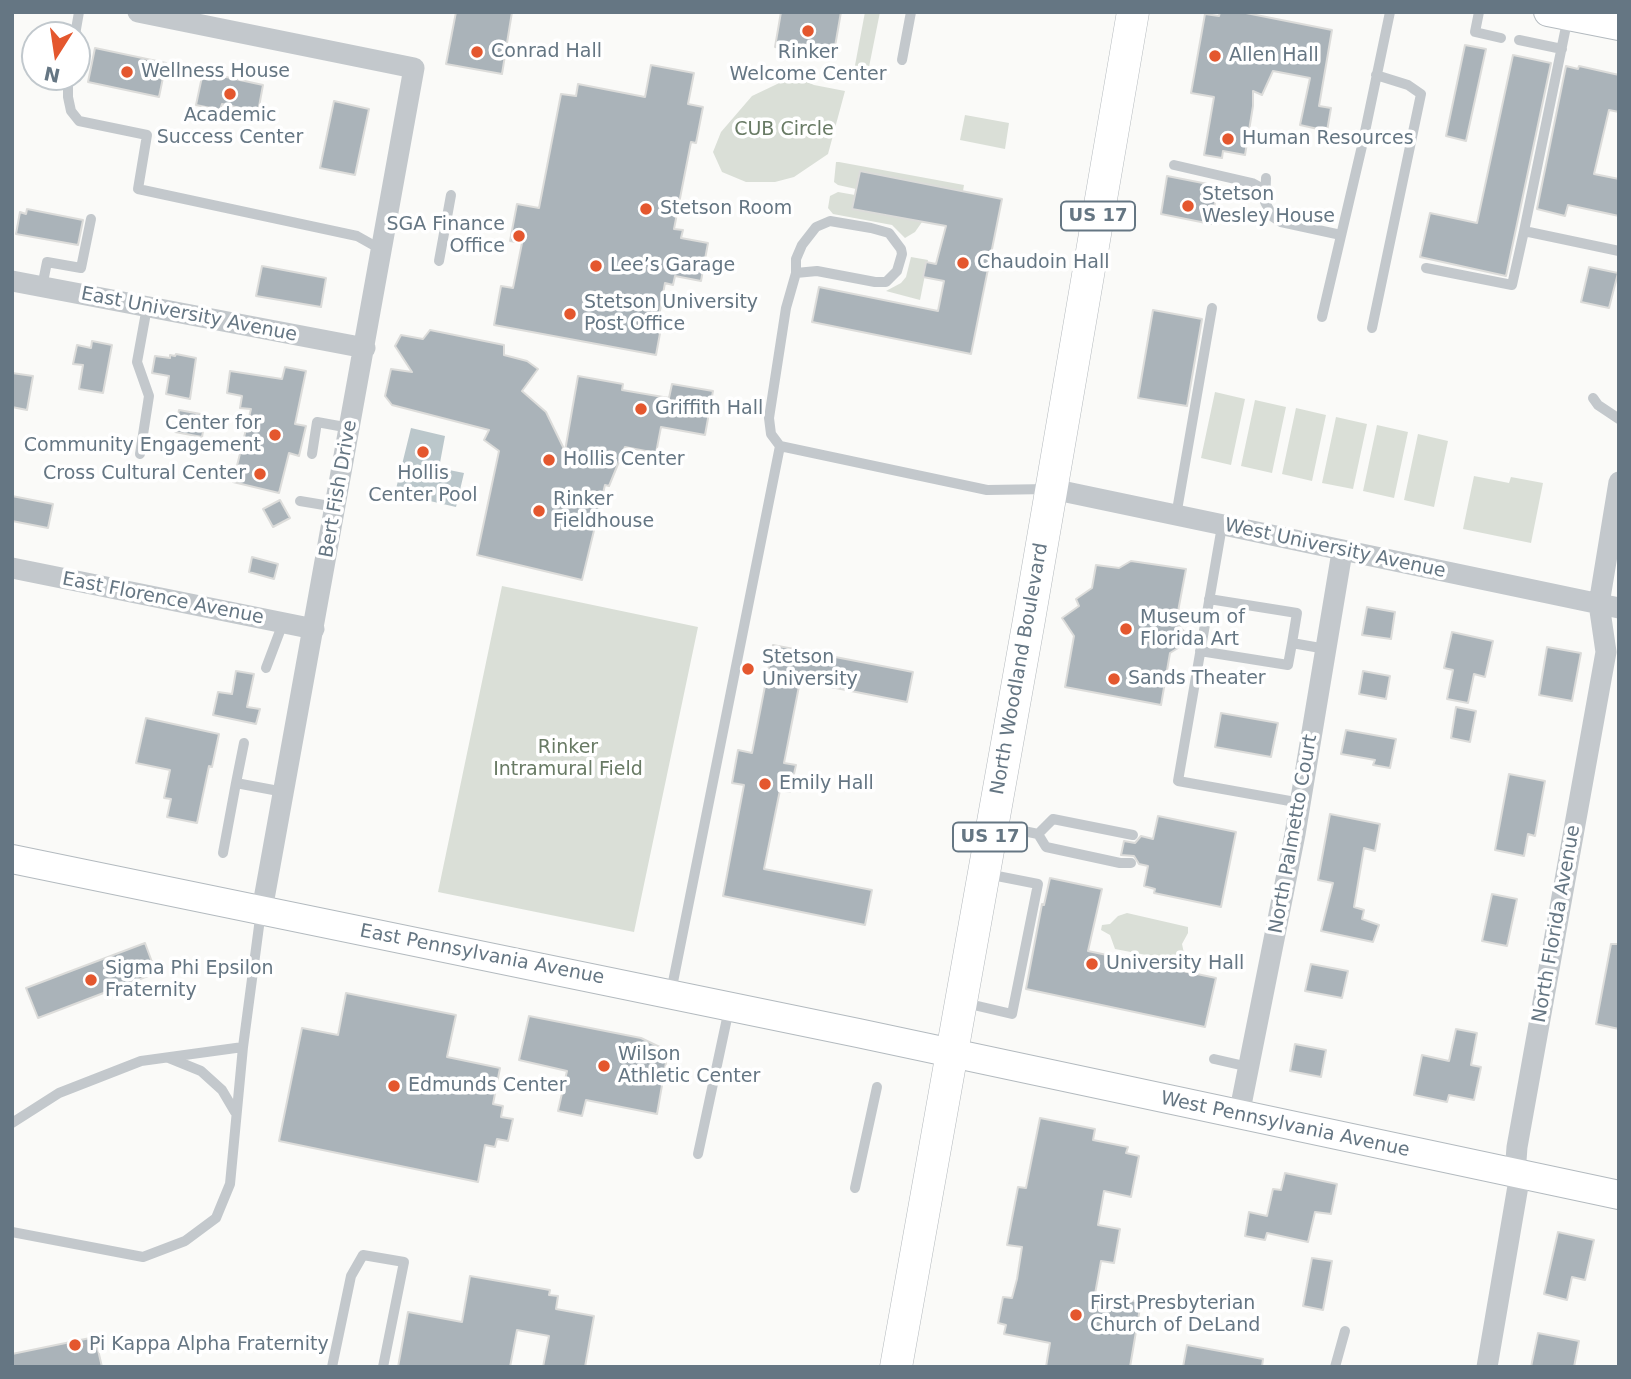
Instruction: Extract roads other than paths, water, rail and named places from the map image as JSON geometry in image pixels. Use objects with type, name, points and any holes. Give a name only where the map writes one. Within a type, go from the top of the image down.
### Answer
[{"type":"main road","name":"North Woodland Boulevard","points":[[896,1367],[1052,489],[1133,12]]},
{"type":"street","name":"Bert Fish Drive","points":[[138,12],[414,68],[262,910]]},
{"type":"street","points":[[1558,14],[1619,26]]},
{"type":"street","name":"East University Avenue","points":[[12,281],[365,348]]},
{"type":"street","name":"North Florida Avenue","points":[[1487,1367],[1518,1186],[1517,1147],[1606,652],[1619,482]]},
{"type":"street","name":"West University Avenue","points":[[1052,489],[1609,606]]},
{"type":"street","name":"North Palmetto Court","points":[[1239,1115],[1301,803],[1342,552]]},
{"type":"street","name":"East Florence Avenue","points":[[12,568],[314,629]]},
{"type":"street","name":"East Pennsylvania Avenue","points":[[12,859],[952,1054]]},
{"type":"street","name":"West Pennsylvania Avenue","points":[[952,1054],[1619,1195]]},
{"type":"lane","points":[[902,60],[911,12]]},
{"type":"lane","points":[[1322,317],[1390,12]]},
{"type":"lane","points":[[1479,12],[1475,32],[1501,38]]},
{"type":"lane","points":[[1426,268],[1511,285],[1562,49],[1558,14]]},
{"type":"lane","points":[[1519,40],[1562,49]]},
{"type":"lane","points":[[1372,328],[1421,94],[1408,85],[1376,75]]},
{"type":"lane","points":[[68,91],[71,111],[79,121],[146,135],[138,188],[358,236],[382,250]]},
{"type":"lane","points":[[1174,165],[1265,184],[1265,202],[1273,217],[1281,222],[1342,234]]},
{"type":"lane","points":[[439,261],[451,195]]},
{"type":"lane","points":[[42,287],[47,262],[81,268],[91,219]]},
{"type":"lane","points":[[796,273],[817,271],[886,282],[897,271],[901,248],[889,233],[830,221],[821,223],[802,245],[796,259],[796,273],[786,308],[769,418],[771,434],[780,446],[987,490],[1052,489]]},
{"type":"lane","points":[[1524,231],[1619,251]]},
{"type":"lane","points":[[140,454],[149,396],[137,362],[147,307]]},
{"type":"lane","points":[[1176,516],[1212,308]]},
{"type":"lane","points":[[1593,398],[1598,405],[1619,419]]},
{"type":"lane","points":[[312,454],[317,422],[350,428]]},
{"type":"lane","points":[[671,994],[780,446]]},
{"type":"lane","points":[[300,501],[336,508]]},
{"type":"lane","points":[[1222,526],[1178,781],[1301,803]]},
{"type":"lane","points":[[1200,651],[1288,665],[1292,643],[1297,613],[1209,599]]},
{"type":"lane","points":[[266,668],[283,623]]},
{"type":"lane","points":[[1292,643],[1326,649]]},
{"type":"lane","points":[[223,853],[244,743]]},
{"type":"lane","points":[[236,783],[284,792]]},
{"type":"lane","points":[[1038,834],[1053,819],[1133,835]]},
{"type":"lane","points":[[993,824],[1038,834],[1046,847],[1130,863]]},
{"type":"lane","points":[[961,1003],[1012,1014],[1038,884],[984,874]]},
{"type":"lane","points":[[12,1232],[143,1257],[185,1241],[216,1218],[230,1184],[243,1047],[262,910]]},
{"type":"lane","points":[[698,1154],[730,1006]]},
{"type":"lane","points":[[12,1123],[59,1093],[141,1061],[243,1047]]},
{"type":"lane","points":[[166,1057],[201,1071],[222,1090],[236,1114]]},
{"type":"lane","points":[[1214,1059],[1249,1067]]},
{"type":"lane","points":[[855,1188],[877,1087]]},
{"type":"lane","points":[[332,1367],[351,1276],[363,1255],[404,1262],[383,1367]]},
{"type":"lane","points":[[1335,1367],[1345,1331]]},
{"type":"place","name":"Rinker Welcome Center","points":[[808,31]]},
{"type":"place","name":"Conrad Hall","points":[[477,52]]},
{"type":"place","name":"Allen Hall","points":[[1215,56]]},
{"type":"place","name":"Wellness House","points":[[127,72]]},
{"type":"place","name":"Academic Success Center","points":[[230,94]]},
{"type":"place","name":"Human Resources","points":[[1228,139]]},
{"type":"place","name":"Stetson Wesley House","points":[[1188,206]]},
{"type":"place","name":"Stetson Room","points":[[646,209]]},
{"type":"place","name":"SGA Finance Office","points":[[519,236]]},
{"type":"place","name":"Chaudoin Hall","points":[[963,263]]},
{"type":"place","name":"Lee’s Garage","points":[[596,266]]},
{"type":"place","name":"Stetson University Post Office","points":[[570,314]]},
{"type":"place","name":"Griffith Hall","points":[[641,409]]},
{"type":"place","name":"Center for Community Engagement","points":[[275,435]]},
{"type":"place","name":"Hollis Center Pool","points":[[423,452]]},
{"type":"place","name":"Hollis Center","points":[[549,460]]},
{"type":"place","name":"Cross Cultural Center","points":[[260,474]]},
{"type":"place","name":"Rinker Fieldhouse","points":[[539,511]]},
{"type":"place","name":"Museum of Florida Art","points":[[1126,629]]},
{"type":"place","name":"Stetson University","points":[[748,669]]},
{"type":"place","name":"Sands Theater","points":[[1114,679]]},
{"type":"place","name":"Emily Hall","points":[[765,784]]},
{"type":"place","name":"University Hall","points":[[1092,964]]},
{"type":"place","name":"Sigma Phi Epsilon Fraternity","points":[[91,980]]},
{"type":"place","name":"Wilson Athletic Center","points":[[604,1066]]},
{"type":"place","name":"Edmunds Center","points":[[394,1086]]},
{"type":"place","name":"First Presbyterian Church of DeLand","points":[[1076,1315]]},
{"type":"place","name":"Pi Kappa Alpha Fraternity","points":[[75,1345]]},
{"type":"park label","name":"CUB Circle","points":[[784,130]]},
{"type":"park label","name":"Rinker Intramural Field","points":[[568,759]]}]
